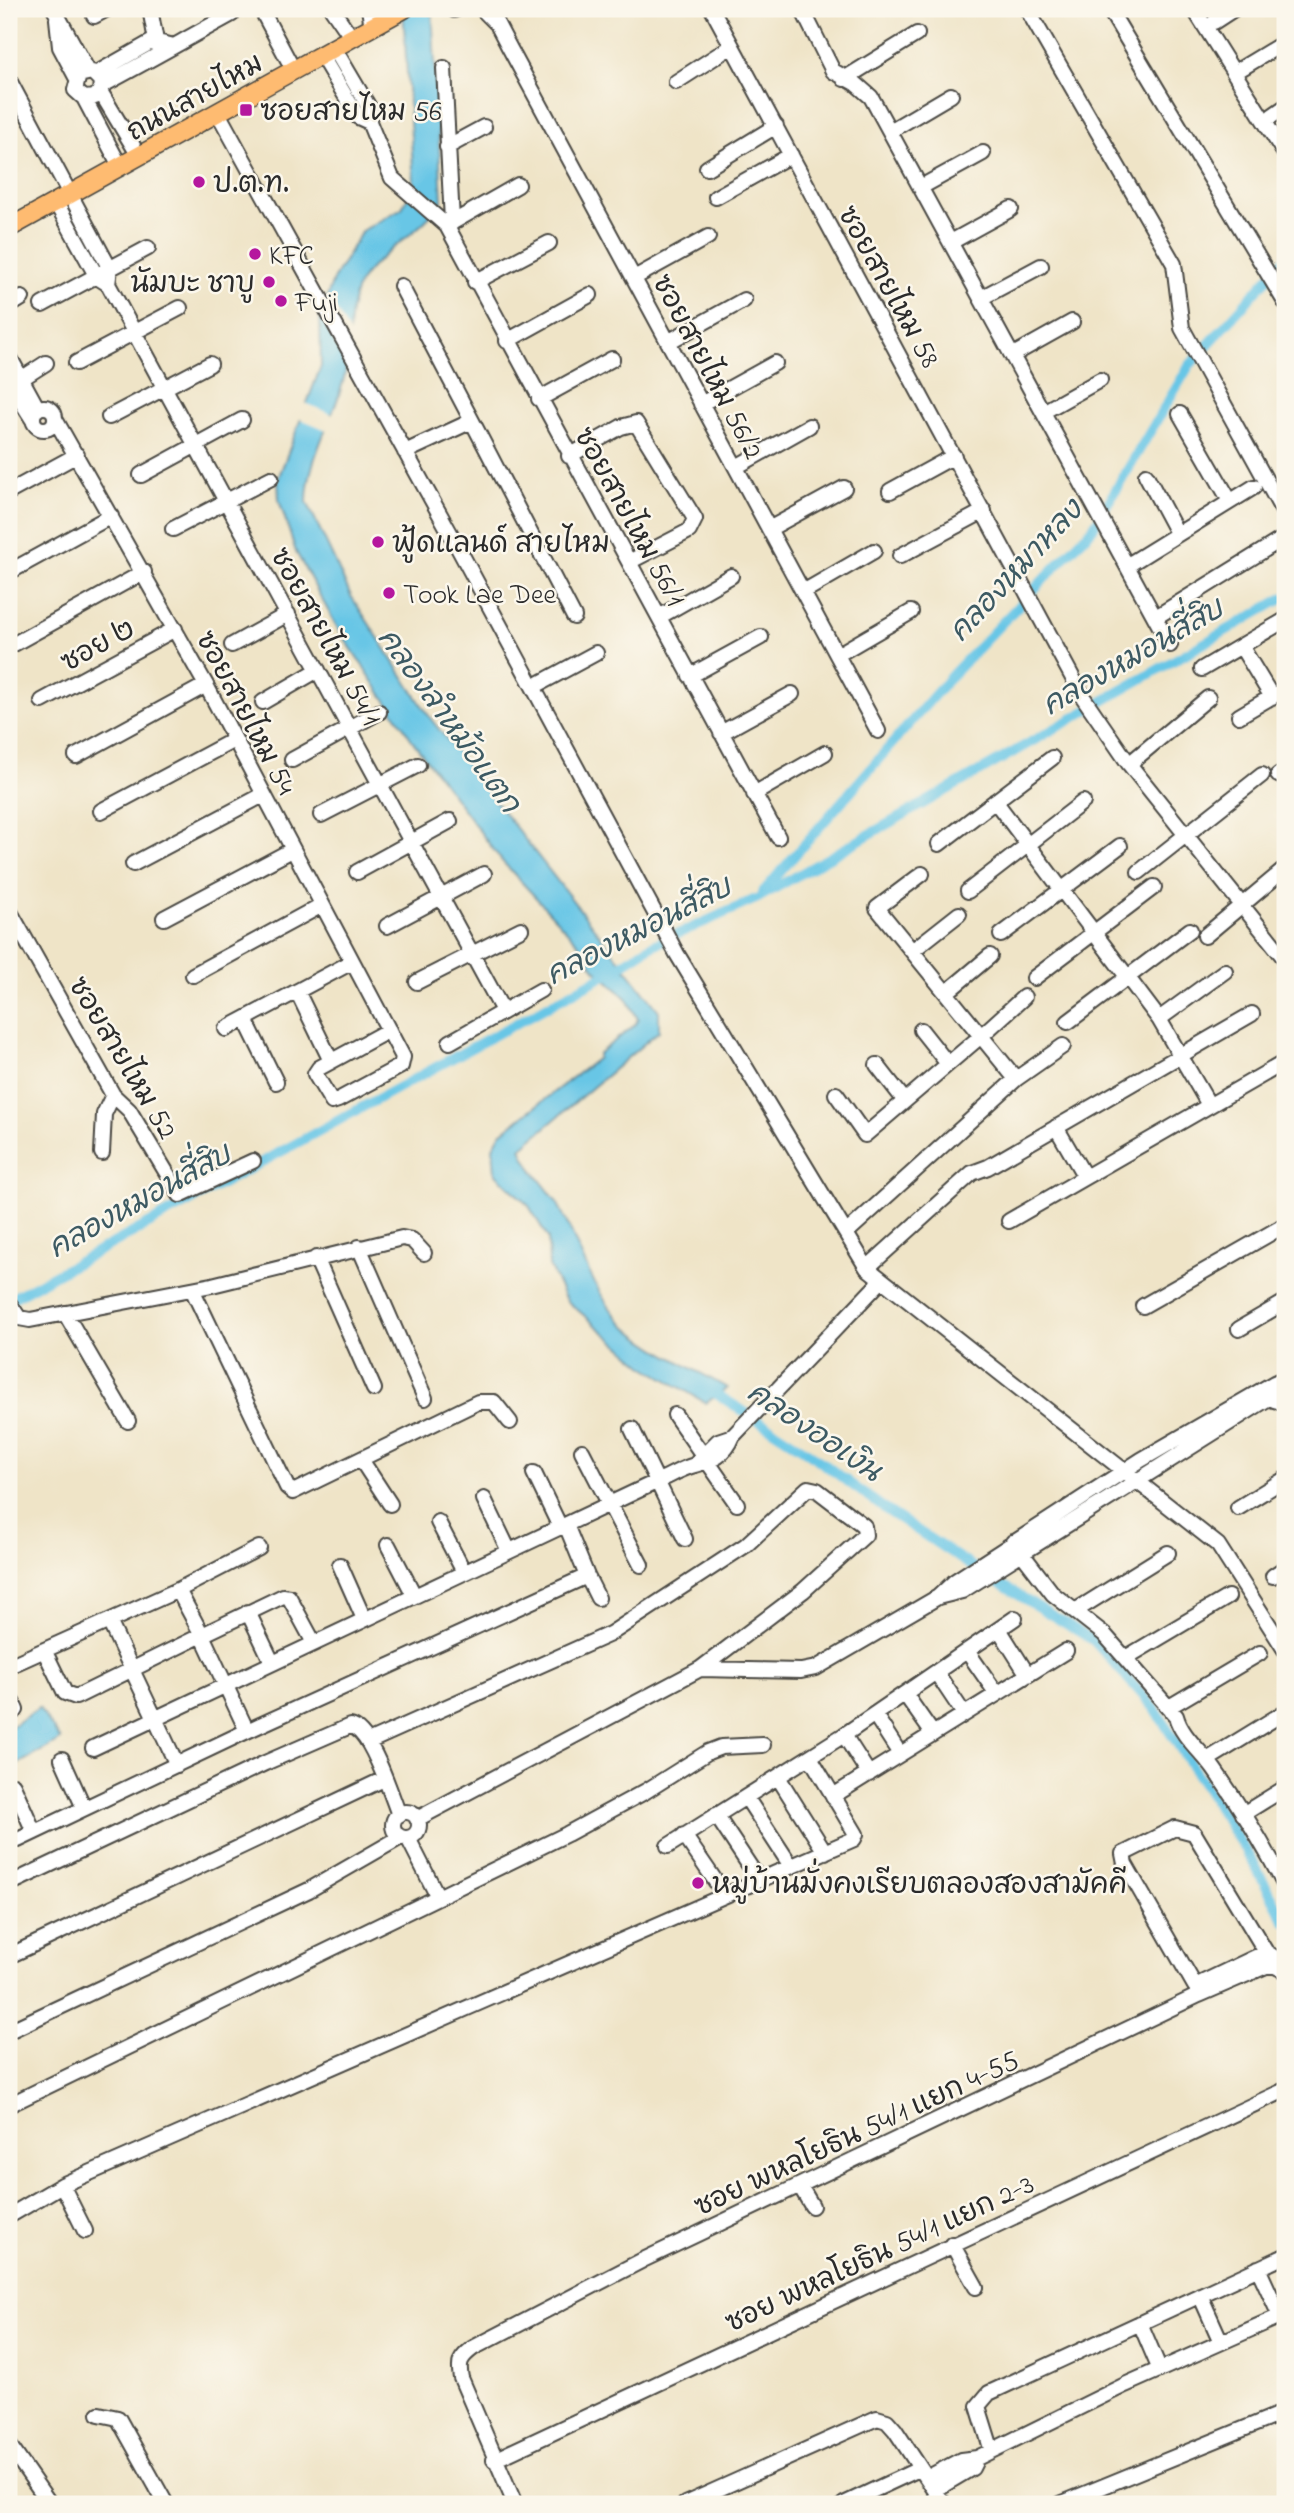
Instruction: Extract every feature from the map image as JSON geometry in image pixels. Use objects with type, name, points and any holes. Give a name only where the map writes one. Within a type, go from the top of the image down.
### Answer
[{"type":"main road","name":"ถนนสายไหม","points":[[9,228],[352,38],[370,18],[398,11]]},
{"type":"street","points":[[94,16],[107,9]]},
{"type":"street","points":[[150,9],[162,46]]},
{"type":"street","points":[[261,9],[294,71]]},
{"type":"street","points":[[332,9],[352,38]]},
{"type":"street","name":"ซอยสายไหม 56/2","points":[[482,9],[497,24],[878,731]]},
{"type":"street","name":"ซอยสายไหม 56/2","points":[[494,9],[497,24]]},
{"type":"street","name":"ซอยสายไหม 58","points":[[712,9],[1083,697],[1129,764],[1285,959]]},
{"type":"street","points":[[802,9],[833,71],[850,78],[869,94],[1170,645]]},
{"type":"street","points":[[1027,9],[1174,264],[1182,328],[1285,515]]},
{"type":"street","points":[[1109,9],[1281,295]]},
{"type":"street","points":[[1194,9],[1285,154]]},
{"type":"street","points":[[1214,22],[1234,9]]},
{"type":"street","points":[[1282,9],[1285,13]]},
{"type":"street","points":[[55,10],[92,80],[139,156]]},
{"type":"street","points":[[120,166],[84,98],[75,90],[232,14]]},
{"type":"street","points":[[850,78],[917,34]]},
{"type":"street","points":[[1242,68],[1285,42]]},
{"type":"street","points":[[676,82],[732,46]]},
{"type":"street","points":[[328,51],[358,117],[369,122],[385,165],[398,186],[447,222]]},
{"type":"street","points":[[444,68],[447,222]]},
{"type":"street","name":"ซอยสายไหม 54/1","points":[[9,80],[62,198],[132,334],[288,614],[503,1011]]},
{"type":"street","points":[[84,98],[92,98],[92,80]]},
{"type":"street","points":[[890,131],[951,95]]},
{"type":"street","points":[[1272,116],[1285,107]]},
{"type":"street","points":[[218,113],[677,954],[867,1268],[1137,1480],[1226,1554],[1285,1650]]},
{"type":"street","points":[[707,168],[776,126]]},
{"type":"street","points":[[447,147],[484,127]]},
{"type":"street","points":[[921,187],[983,153]]},
{"type":"street","points":[[716,197],[791,155]]},
{"type":"street","points":[[447,222],[519,186]]},
{"type":"street","points":[[951,242],[1011,209]]},
{"type":"street","name":"ซอยสายไหม 56/1","points":[[447,222],[475,282],[778,837]]},
{"type":"street","points":[[634,278],[708,237]]},
{"type":"street","points":[[475,282],[549,243]]},
{"type":"street","points":[[42,305],[105,277],[148,248]]},
{"type":"street","points":[[981,298],[1041,266]]},
{"type":"street","points":[[401,286],[573,617]]},
{"type":"street","points":[[507,341],[590,295]]},
{"type":"street","points":[[668,342],[744,300]]},
{"type":"street","points":[[76,363],[180,308]]},
{"type":"street","points":[[1013,355],[1072,323]]},
{"type":"street","points":[[9,356],[15,380],[46,363]]},
{"type":"street","points":[[538,399],[612,359]]},
{"type":"street","points":[[701,404],[775,363]]},
{"type":"street","points":[[109,417],[210,364]]},
{"type":"street","name":"ซอยสายไหม 54","points":[[15,380],[35,414],[50,408],[144,572],[404,1061],[332,1102],[315,1074],[331,1061]]},
{"type":"street","points":[[1043,412],[1100,380]]},
{"type":"street","points":[[1180,414],[1230,501]]},
{"type":"street","points":[[141,475],[242,420]]},
{"type":"street","points":[[405,452],[472,421]]},
{"type":"street","points":[[569,456],[621,427],[636,423],[695,519],[689,531],[629,562]]},
{"type":"street","points":[[736,467],[808,426]]},
{"type":"street","points":[[9,492],[77,455]]},
{"type":"street","points":[[890,491],[954,456]]},
{"type":"street","points":[[1146,475],[1177,533]]},
{"type":"street","points":[[173,529],[271,478]]},
{"type":"street","points":[[1128,565],[1254,487]]},
{"type":"street","points":[[769,529],[844,488]]},
{"type":"street","points":[[900,556],[984,511]]},
{"type":"street","points":[[9,572],[111,516]]},
{"type":"street","points":[[1156,617],[1282,539]]},
{"type":"street","points":[[803,592],[874,551]]},
{"type":"street","points":[[14,644],[144,572]]},
{"type":"street","points":[[659,617],[731,576]]},
{"type":"street","points":[[837,656],[911,612]]},
{"type":"street","points":[[232,645],[288,614]]},
{"type":"street","points":[[1202,669],[1285,620]]},
{"type":"street","name":"ซอย ๒","points":[[42,701],[175,629]]},
{"type":"street","points":[[690,676],[761,637]]},
{"type":"street","points":[[1239,716],[1279,693],[1241,646]]},
{"type":"street","points":[[533,687],[596,653]]},
{"type":"street","points":[[263,702],[318,670]]},
{"type":"street","points":[[76,756],[206,685]]},
{"type":"street","points":[[722,733],[792,694]]},
{"type":"street","points":[[1129,764],[1208,698]]},
{"type":"street","points":[[292,760],[379,712]]},
{"type":"street","points":[[101,811],[234,740]]},
{"type":"street","points":[[754,794],[825,754]]},
{"type":"street","points":[[939,844],[1052,758]]},
{"type":"street","points":[[321,815],[418,765]]},
{"type":"street","points":[[1139,872],[1262,775]]},
{"type":"street","points":[[133,864],[263,795]]},
{"type":"street","points":[[995,801],[1159,1019],[1209,1105]]},
{"type":"street","points":[[968,891],[1083,802]]},
{"type":"street","points":[[356,872],[450,821]]},
{"type":"street","points":[[1001,934],[1120,846]]},
{"type":"street","points":[[164,918],[292,850]]},
{"type":"street","points":[[1205,936],[1285,869]]},
{"type":"street","points":[[387,926],[484,874]]},
{"type":"street","points":[[922,874],[877,908],[1016,1079]]},
{"type":"street","points":[[1034,978],[1154,887]]},
{"type":"street","points":[[193,975],[322,905]]},
{"type":"street","points":[[912,951],[959,914]]},
{"type":"street","name":"ซอยสายไหม 52","points":[[10,917],[113,1096],[129,1110],[180,1195],[253,1161]]},
{"type":"street","points":[[417,982],[522,929]]},
{"type":"street","points":[[1068,1022],[1190,930]]},
{"type":"street","points":[[946,993],[990,957]]},
{"type":"street","points":[[226,1029],[352,962]]},
{"type":"street","points":[[1159,1019],[1225,971]]},
{"type":"street","points":[[450,1042],[541,989]]},
{"type":"street","points":[[297,991],[331,1061],[389,1030]]},
{"type":"street","points":[[836,1094],[866,1135],[1024,997]]},
{"type":"street","points":[[867,1268],[972,1173],[988,1167],[1252,1014]]},
{"type":"street","points":[[245,1019],[275,1082]]},
{"type":"street","points":[[921,1030],[948,1064]]},
{"type":"street","points":[[846,1233],[1016,1079],[1063,1046]]},
{"type":"street","points":[[1009,1221],[1285,1062]]},
{"type":"street","points":[[877,1065],[905,1101]]},
{"type":"street","points":[[102,1153],[104,1114],[113,1096]]},
{"type":"street","points":[[1056,1127],[1085,1177]]},
{"type":"street","points":[[1143,1306],[1285,1224]]},
{"type":"street","points":[[10,1307],[24,1320],[192,1289],[402,1238],[412,1240],[424,1253]]},
{"type":"street","points":[[359,1247],[425,1398]]},
{"type":"street","points":[[316,1258],[374,1389]]},
{"type":"street","points":[[93,1748],[702,1460],[718,1441],[738,1431],[882,1280]]},
{"type":"street","points":[[192,1289],[287,1487],[293,1492],[362,1461],[478,1402],[494,1402],[510,1422]]},
{"type":"street","points":[[1239,1329],[1285,1303]]},
{"type":"street","points":[[65,1312],[128,1421]]},
{"type":"street","points":[[998,1561],[1013,1542],[1124,1471],[1279,1390]]},
{"type":"street","points":[[700,1669],[801,1671],[816,1668],[998,1561],[1022,1555],[1279,1390]]},
{"type":"street","points":[[675,1415],[702,1460],[737,1504]]},
{"type":"street","points":[[632,1429],[685,1539]]},
{"type":"street","points":[[582,1451],[641,1565]]},
{"type":"street","points":[[362,1461],[390,1504]]},
{"type":"street","points":[[534,1473],[598,1598]]},
{"type":"street","points":[[1238,1507],[1285,1479]]},
{"type":"street","points":[[368,1741],[610,1634],[746,1545],[808,1488],[817,1490],[864,1526],[865,1535],[803,1591],[700,1669],[417,1819]]},
{"type":"street","points":[[484,1499],[509,1551]]},
{"type":"street","points":[[438,1522],[464,1572]]},
{"type":"street","points":[[1013,1542],[1053,1594],[1127,1657],[1169,1707],[1179,1726],[1207,1760],[1280,1863],[1285,1886]]},
{"type":"street","points":[[388,1545],[414,1595]]},
{"type":"street","points":[[9,1665],[178,1590],[259,1548]]},
{"type":"street","points":[[1075,1611],[1168,1553]]},
{"type":"street","points":[[340,1565],[365,1619]]},
{"type":"street","points":[[18,1839],[587,1576]]},
{"type":"street","points":[[178,1590],[247,1731]]},
{"type":"street","points":[[44,1650],[65,1693],[76,1697],[283,1596],[289,1597],[314,1643]]},
{"type":"street","points":[[1127,1657],[1228,1597]]},
{"type":"street","points":[[248,1612],[272,1662]]},
{"type":"street","points":[[668,1846],[875,1715],[1015,1618]]},
{"type":"street","points":[[109,1621],[177,1765]]},
{"type":"street","points":[[999,1629],[1028,1675]]},
{"type":"street","points":[[967,1651],[996,1694]]},
{"type":"street","points":[[833,1796],[1066,1651]]},
{"type":"street","points":[[1169,1707],[1260,1653]]},
{"type":"street","points":[[936,1672],[964,1714]]},
{"type":"street","points":[[905,1694],[933,1734]]},
{"type":"street","points":[[9,1695],[16,1710]]},
{"type":"street","points":[[1207,1760],[1285,1712]]},
{"type":"street","points":[[875,1715],[900,1754]]},
{"type":"street","points":[[9,1884],[265,1763],[350,1726],[359,1730],[368,1741],[399,1815]]},
{"type":"street","points":[[844,1735],[869,1774]]},
{"type":"street","points":[[9,2105],[567,1834],[646,1791],[708,1752],[720,1747],[763,1745]]},
{"type":"street","points":[[9,2216],[62,2185],[854,1839],[856,1834],[810,1757]]},
{"type":"street","points":[[62,1759],[84,1808]]},
{"type":"street","points":[[778,1777],[825,1852]]},
{"type":"street","points":[[9,1956],[384,1779]]},
{"type":"street","points":[[13,1785],[34,1832]]},
{"type":"street","points":[[1243,1814],[1285,1788]]},
{"type":"street","points":[[746,1797],[791,1866]]},
{"type":"street","points":[[399,1815],[411,1814],[417,1819]]},
{"type":"street","points":[[399,1815],[393,1824],[405,1837],[438,1897]]},
{"type":"street","points":[[716,1815],[759,1880]]},
{"type":"street","points":[[9,2031],[309,1890],[417,1830],[417,1819]]},
{"type":"street","points":[[1266,1952],[1195,1986],[1125,1864],[1123,1854],[1175,1828],[1194,1833],[1266,1952],[1285,1964]]},
{"type":"street","points":[[684,1835],[725,1895]]},
{"type":"street","name":"ซอย พหลโยธิน 54/1 แยก 4-55","points":[[494,2460],[458,2365],[461,2357],[473,2348],[643,2260],[1199,1995],[1266,1966],[1275,1966],[1285,1972]]},
{"type":"street","name":"ซอย พหลโยธิน 54/1 แยก 2-3","points":[[494,2460],[1285,2090]]},
{"type":"street","points":[[62,2185],[85,2231]]},
{"type":"street","points":[[800,2186],[812,2206]]},
{"type":"street","points":[[952,2244],[976,2287]]},
{"type":"street","points":[[991,2448],[979,2417],[978,2406],[982,2398],[1285,2256]]},
{"type":"street","points":[[844,2504],[927,2479],[961,2460],[977,2458],[991,2448],[1283,2315],[1258,2268]]},
{"type":"street","points":[[1200,2295],[1221,2342]]},
{"type":"street","points":[[1140,2323],[1160,2370]]},
{"type":"street","points":[[1060,2504],[1285,2412]]},
{"type":"street","points":[[99,2414],[118,2418],[166,2504]]},
{"type":"street","points":[[685,2504],[877,2418],[887,2421],[895,2430],[944,2504]]},
{"type":"street","points":[[9,2445],[50,2504]]},
{"type":"street","points":[[494,2460],[515,2504]]},
{"type":"water","points":[[403,9],[432,9],[442,201],[423,223],[376,262],[359,284],[351,313],[343,381],[312,467],[307,502],[351,596],[431,719],[659,1011],[659,1031],[521,1148],[529,1165],[561,1210],[594,1281],[619,1319],[657,1348],[727,1388],[706,1403],[644,1366],[566,1300],[549,1266],[548,1238],[529,1206],[495,1173],[493,1147],[501,1133],[598,1058],[598,1054],[635,1025],[638,1019],[626,998],[595,969],[579,944],[502,861],[414,743],[337,627],[296,552],[279,500],[278,479],[321,366],[320,317],[333,280],[362,231],[402,208],[414,185]]},
{"type":"water","points":[[39,1708],[61,1740],[9,1769],[9,1728]]},
{"type":"pier","points":[[332,303],[352,337],[350,363],[347,365],[318,313]]},
{"type":"pier","points":[[305,403],[336,416],[329,431],[298,418]]},
{"type":"waterway","name":"คลองหมาหลง","points":[[762,893],[952,675],[1093,528],[1189,366],[1285,259]]},
{"type":"waterway","name":"คลองหมอนสี่สิบ","points":[[9,1300],[614,970],[651,946],[758,898],[1285,597]]},
{"type":"waterway","name":"คลองออเงิน","points":[[707,1388],[806,1451],[885,1509],[982,1573],[1093,1640],[1155,1709],[1254,1864],[1285,1921]]},
{"type":"place","name":"ซอยสายไหม 56","points":[[246,110]]},
{"type":"place","name":"ป.ต.ท.","points":[[199,182]]},
{"type":"place","name":"KFC","points":[[255,254]]},
{"type":"place","name":"นัมบะ ชาบู","points":[[269,282]]},
{"type":"place","name":"Fuji","points":[[281,301]]},
{"type":"place","name":"ฟู้ดแลนด์ สายไหม","points":[[378,542]]},
{"type":"place","name":"Took Lae Dee","points":[[389,593]]},
{"type":"place","name":"หมู่บ้านมั่งคงเรียบตลองสองสามัคคี","points":[[698,1883]]},
{"type":"water label","name":"คลองลำหม้อแตก","points":[[450,720]]}]
